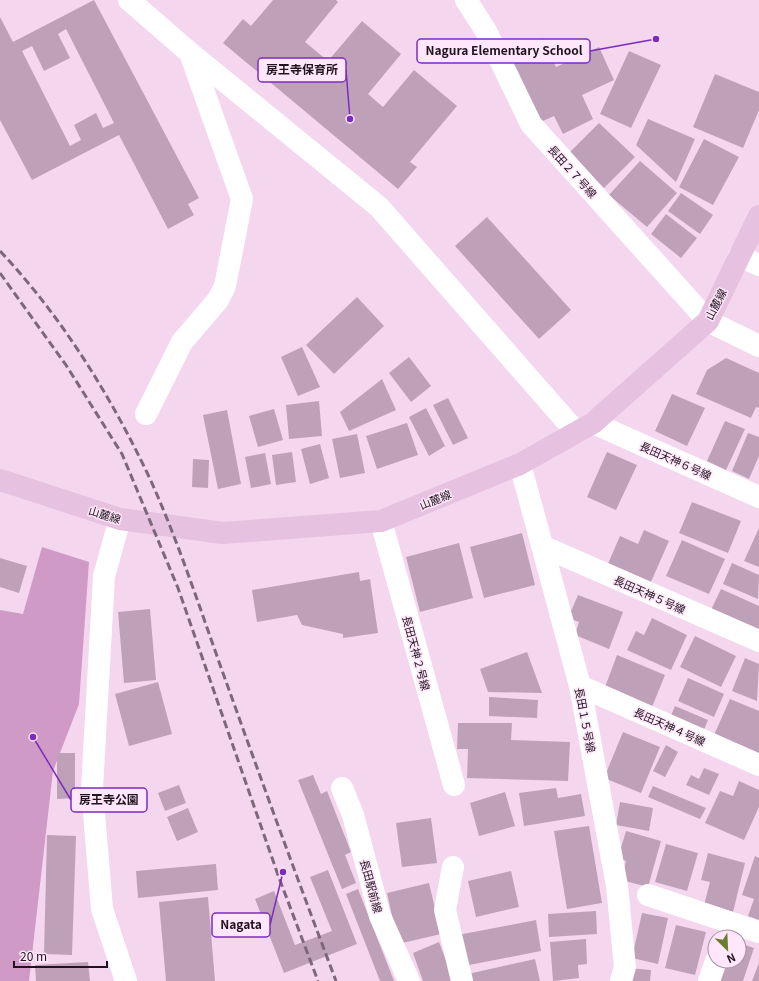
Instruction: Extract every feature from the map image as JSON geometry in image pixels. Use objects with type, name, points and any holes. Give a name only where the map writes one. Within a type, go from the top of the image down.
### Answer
[{"type":"main road","name":"山麓線","points":[[0,480],[120,519],[223,533],[382,521],[520,464],[584,427],[708,321],[759,216]]},
{"type":"street","points":[[129,0],[190,52],[379,206],[584,427]]},
{"type":"street","name":"長田２７号線","points":[[466,0],[486,31],[531,124],[708,321]]},
{"type":"street","points":[[146,414],[182,342],[218,300],[225,286],[242,199],[190,52]]},
{"type":"street","points":[[739,256],[759,265]]},
{"type":"street","points":[[708,321],[759,346]]},
{"type":"street","name":"長田天神６号線","points":[[584,427],[759,497]]},
{"type":"street","name":"長田１５号線","points":[[520,464],[580,686],[617,886],[625,967],[621,981]]},
{"type":"street","points":[[120,519],[104,576],[92,789],[102,909],[126,981]]},
{"type":"street","name":"長田天神２号線","points":[[382,521],[454,785]]},
{"type":"street","name":"長田天神５号線","points":[[542,546],[759,642]]},
{"type":"street","name":"長田天神４号線","points":[[580,686],[759,765]]},
{"type":"street","name":"長田駅前線","points":[[342,788],[353,815],[380,916],[409,981]]},
{"type":"street","points":[[453,867],[445,910],[462,981]]},
{"type":"street","points":[[648,896],[680,905],[727,929]]},
{"type":"street","points":[[747,931],[759,932]]},
{"type":"street","points":[[709,981],[713,969]]},
{"type":"shaded area","points":[[42,547],[89,562],[79,704],[53,771],[29,981],[0,981],[0,610],[23,614]]},
{"type":"building","points":[[94,0],[199,198],[188,204],[194,215],[168,229],[119,135],[32,180],[0,120],[0,17],[13,42]],"holes":[[[66,29],[114,123],[103,128],[96,113],[74,125],[81,140],[70,146],[22,51],[32,46],[44,71],[70,58],[58,34]]]},
{"type":"building","points":[[273,0],[336,0],[338,2],[305,42],[328,61],[362,21],[401,54],[368,94],[383,107],[414,70],[457,106],[410,162],[417,167],[398,189],[223,43],[243,19],[251,26]]},
{"type":"building","points":[[543,38],[556,67],[599,47],[614,80],[582,95],[593,119],[563,134],[554,116],[541,122],[509,54]]},
{"type":"building","points":[[629,51],[661,65],[631,128],[600,114]]},
{"type":"building","points":[[715,74],[759,92],[759,110],[743,148],[693,127]]},
{"type":"building","points":[[648,119],[695,139],[676,182],[636,145]]},
{"type":"building","points":[[599,123],[635,157],[604,188],[569,153]]},
{"type":"building","points":[[704,139],[739,157],[713,205],[679,187]]},
{"type":"building","points":[[640,161],[677,193],[647,227],[609,195]]},
{"type":"building","points":[[681,193],[713,215],[700,234],[668,211]]},
{"type":"building","points":[[666,214],[697,238],[681,258],[651,234]]},
{"type":"building","points":[[487,217],[571,310],[539,339],[455,246]]},
{"type":"building","points":[[357,297],[384,326],[334,374],[306,345]]},
{"type":"building","points":[[302,347],[320,387],[298,396],[281,357]]},
{"type":"building","points":[[409,357],[431,386],[411,402],[389,373]]},
{"type":"building","points":[[726,358],[759,373],[759,408],[756,407],[751,418],[696,394],[707,370]]},
{"type":"building","points":[[382,379],[396,410],[349,431],[340,412]]},
{"type":"building","points":[[672,394],[705,408],[687,446],[655,431]]},
{"type":"building","points":[[448,398],[468,438],[453,445],[433,405]]},
{"type":"building","points":[[319,401],[322,436],[289,439],[286,405]]},
{"type":"building","points":[[426,408],[445,446],[429,456],[409,417]]},
{"type":"building","points":[[274,409],[283,440],[258,447],[249,416]]},
{"type":"building","points":[[227,410],[241,484],[218,489],[203,415]]},
{"type":"building","points":[[725,421],[745,429],[726,470],[707,461]]},
{"type":"building","points":[[407,423],[418,455],[377,469],[366,436]]},
{"type":"building","points":[[748,433],[759,437],[759,456],[749,479],[732,471]]},
{"type":"building","points":[[357,434],[365,473],[340,478],[332,439]]},
{"type":"building","points":[[320,444],[329,478],[310,484],[301,449]]},
{"type":"building","points":[[292,452],[296,482],[276,485],[272,455]]},
{"type":"building","points":[[607,452],[637,465],[616,510],[587,497]]},
{"type":"building","points":[[265,453],[271,484],[251,488],[245,457]]},
{"type":"building","points":[[193,459],[209,460],[208,488],[192,487]]},
{"type":"building","points":[[692,502],[741,521],[728,553],[679,533]]},
{"type":"building","points":[[759,528],[759,567],[744,561]]},
{"type":"building","points":[[644,530],[669,541],[650,584],[607,566],[620,536],[638,544]]},
{"type":"building","points":[[522,533],[535,585],[484,598],[470,547]]},
{"type":"building","points":[[682,540],[725,559],[709,594],[666,576]]},
{"type":"building","points":[[459,543],[473,598],[420,612],[406,557]]},
{"type":"building","points":[[0,558],[27,566],[19,593],[0,587]]},
{"type":"building","points":[[732,563],[759,575],[758,599],[723,584]]},
{"type":"building","points":[[359,572],[360,581],[370,579],[378,633],[343,638],[343,634],[302,625],[297,615],[257,622],[252,590]]},
{"type":"building","points":[[721,589],[759,606],[759,631],[711,610]]},
{"type":"building","points":[[578,595],[623,612],[609,649],[575,635],[579,622],[568,618]]},
{"type":"building","points":[[150,609],[156,680],[124,683],[118,612]]},
{"type":"building","points":[[652,618],[687,635],[671,670],[627,650],[636,631],[644,635]]},
{"type":"building","points":[[695,636],[736,656],[721,687],[680,667]]},
{"type":"building","points":[[527,652],[542,693],[488,692],[480,669]]},
{"type":"building","points":[[617,655],[665,675],[652,707],[605,687]]},
{"type":"building","points":[[745,658],[759,664],[757,701],[732,691]]},
{"type":"building","points":[[688,678],[724,694],[714,717],[678,701]]},
{"type":"building","points":[[158,682],[172,734],[129,746],[115,694]]},
{"type":"building","points":[[489,697],[538,700],[537,718],[489,716]]},
{"type":"building","points":[[730,699],[759,711],[759,755],[714,735]]},
{"type":"building","points":[[675,706],[708,720],[703,732],[670,718]]},
{"type":"building","points":[[458,723],[512,723],[511,740],[570,742],[568,781],[467,778],[468,749],[457,749]]},
{"type":"building","points":[[623,732],[660,747],[641,793],[604,778]]},
{"type":"building","points":[[666,745],[678,752],[665,777],[653,771]]},
{"type":"building","points":[[57,753],[75,753],[75,798],[57,799]]},
{"type":"building","points":[[704,768],[719,774],[709,795],[686,785],[691,775],[699,779]]},
{"type":"building","points":[[313,775],[321,794],[327,791],[351,852],[345,855],[356,883],[342,889],[298,780]]},
{"type":"building","points":[[739,781],[759,790],[759,807],[744,840],[705,823],[720,791],[733,796]]},
{"type":"building","points":[[179,785],[186,803],[165,811],[158,793]]},
{"type":"building","points":[[653,786],[706,808],[700,819],[648,797]]},
{"type":"building","points":[[556,788],[558,798],[581,794],[585,816],[524,826],[519,793]]},
{"type":"building","points":[[505,792],[515,826],[479,836],[470,803]]},
{"type":"building","points":[[620,802],[653,808],[649,831],[616,825]]},
{"type":"building","points":[[188,808],[198,832],[177,841],[167,817]]},
{"type":"building","points":[[431,818],[437,863],[402,867],[396,823]]},
{"type":"building","points":[[589,826],[602,903],[567,909],[554,831]]},
{"type":"building","points":[[626,831],[661,841],[648,887],[621,880],[626,861],[618,858]]},
{"type":"building","points":[[47,835],[76,836],[72,955],[44,954]]},
{"type":"building","points":[[666,844],[698,853],[687,891],[655,882]]},
{"type":"building","points":[[708,853],[745,863],[733,912],[704,905],[710,882],[701,880]]},
{"type":"building","points":[[755,856],[759,858],[759,920],[748,916],[754,899],[742,895]]},
{"type":"building","points":[[216,864],[218,890],[138,898],[136,871]]},
{"type":"building","points":[[328,870],[357,944],[284,973],[255,899],[274,891],[295,945],[332,931],[310,877]]},
{"type":"building","points":[[511,871],[519,907],[476,917],[468,881]]},
{"type":"building","points":[[429,883],[441,934],[398,944],[387,893]]},
{"type":"building","points":[[358,889],[394,981],[380,981],[346,894]]},
{"type":"building","points":[[208,897],[215,981],[166,981],[159,902]]},
{"type":"building","points":[[596,911],[597,934],[549,937],[548,914]]},
{"type":"building","points":[[642,913],[668,918],[658,964],[632,958]]},
{"type":"building","points":[[536,920],[541,951],[464,966],[458,935]]},
{"type":"building","points":[[676,925],[706,932],[695,975],[665,968]]},
{"type":"building","points":[[586,939],[587,964],[578,965],[579,978],[553,981],[550,942]]},
{"type":"building","points":[[439,942],[454,981],[423,981],[413,953]]},
{"type":"building","points":[[747,946],[754,948],[747,969]]},
{"type":"building","points":[[535,959],[540,981],[470,981],[468,974]]},
{"type":"building","points":[[88,962],[90,981],[36,981],[35,965]]},
{"type":"building","points":[[759,963],[759,981],[752,981]]},
{"type":"building","points":[[628,968],[651,970],[650,981],[627,981]]},
{"type":"building","points":[[722,969],[747,969],[743,981],[718,981]]},
{"type":"railway","points":[[0,251],[45,304],[65,331],[103,389],[151,481],[182,557],[336,981]]},
{"type":"railway","points":[[0,273],[66,365],[122,454],[178,588],[278,875],[318,981]]},
{"type":"place","name":"Nagura Elementary School","points":[[656,39]]},
{"type":"place","name":"房王寺保育所","points":[[350,119]]},
{"type":"place","name":"房王寺公園","points":[[33,737]]},
{"type":"place","name":"Nagata","points":[[283,872]]}]
